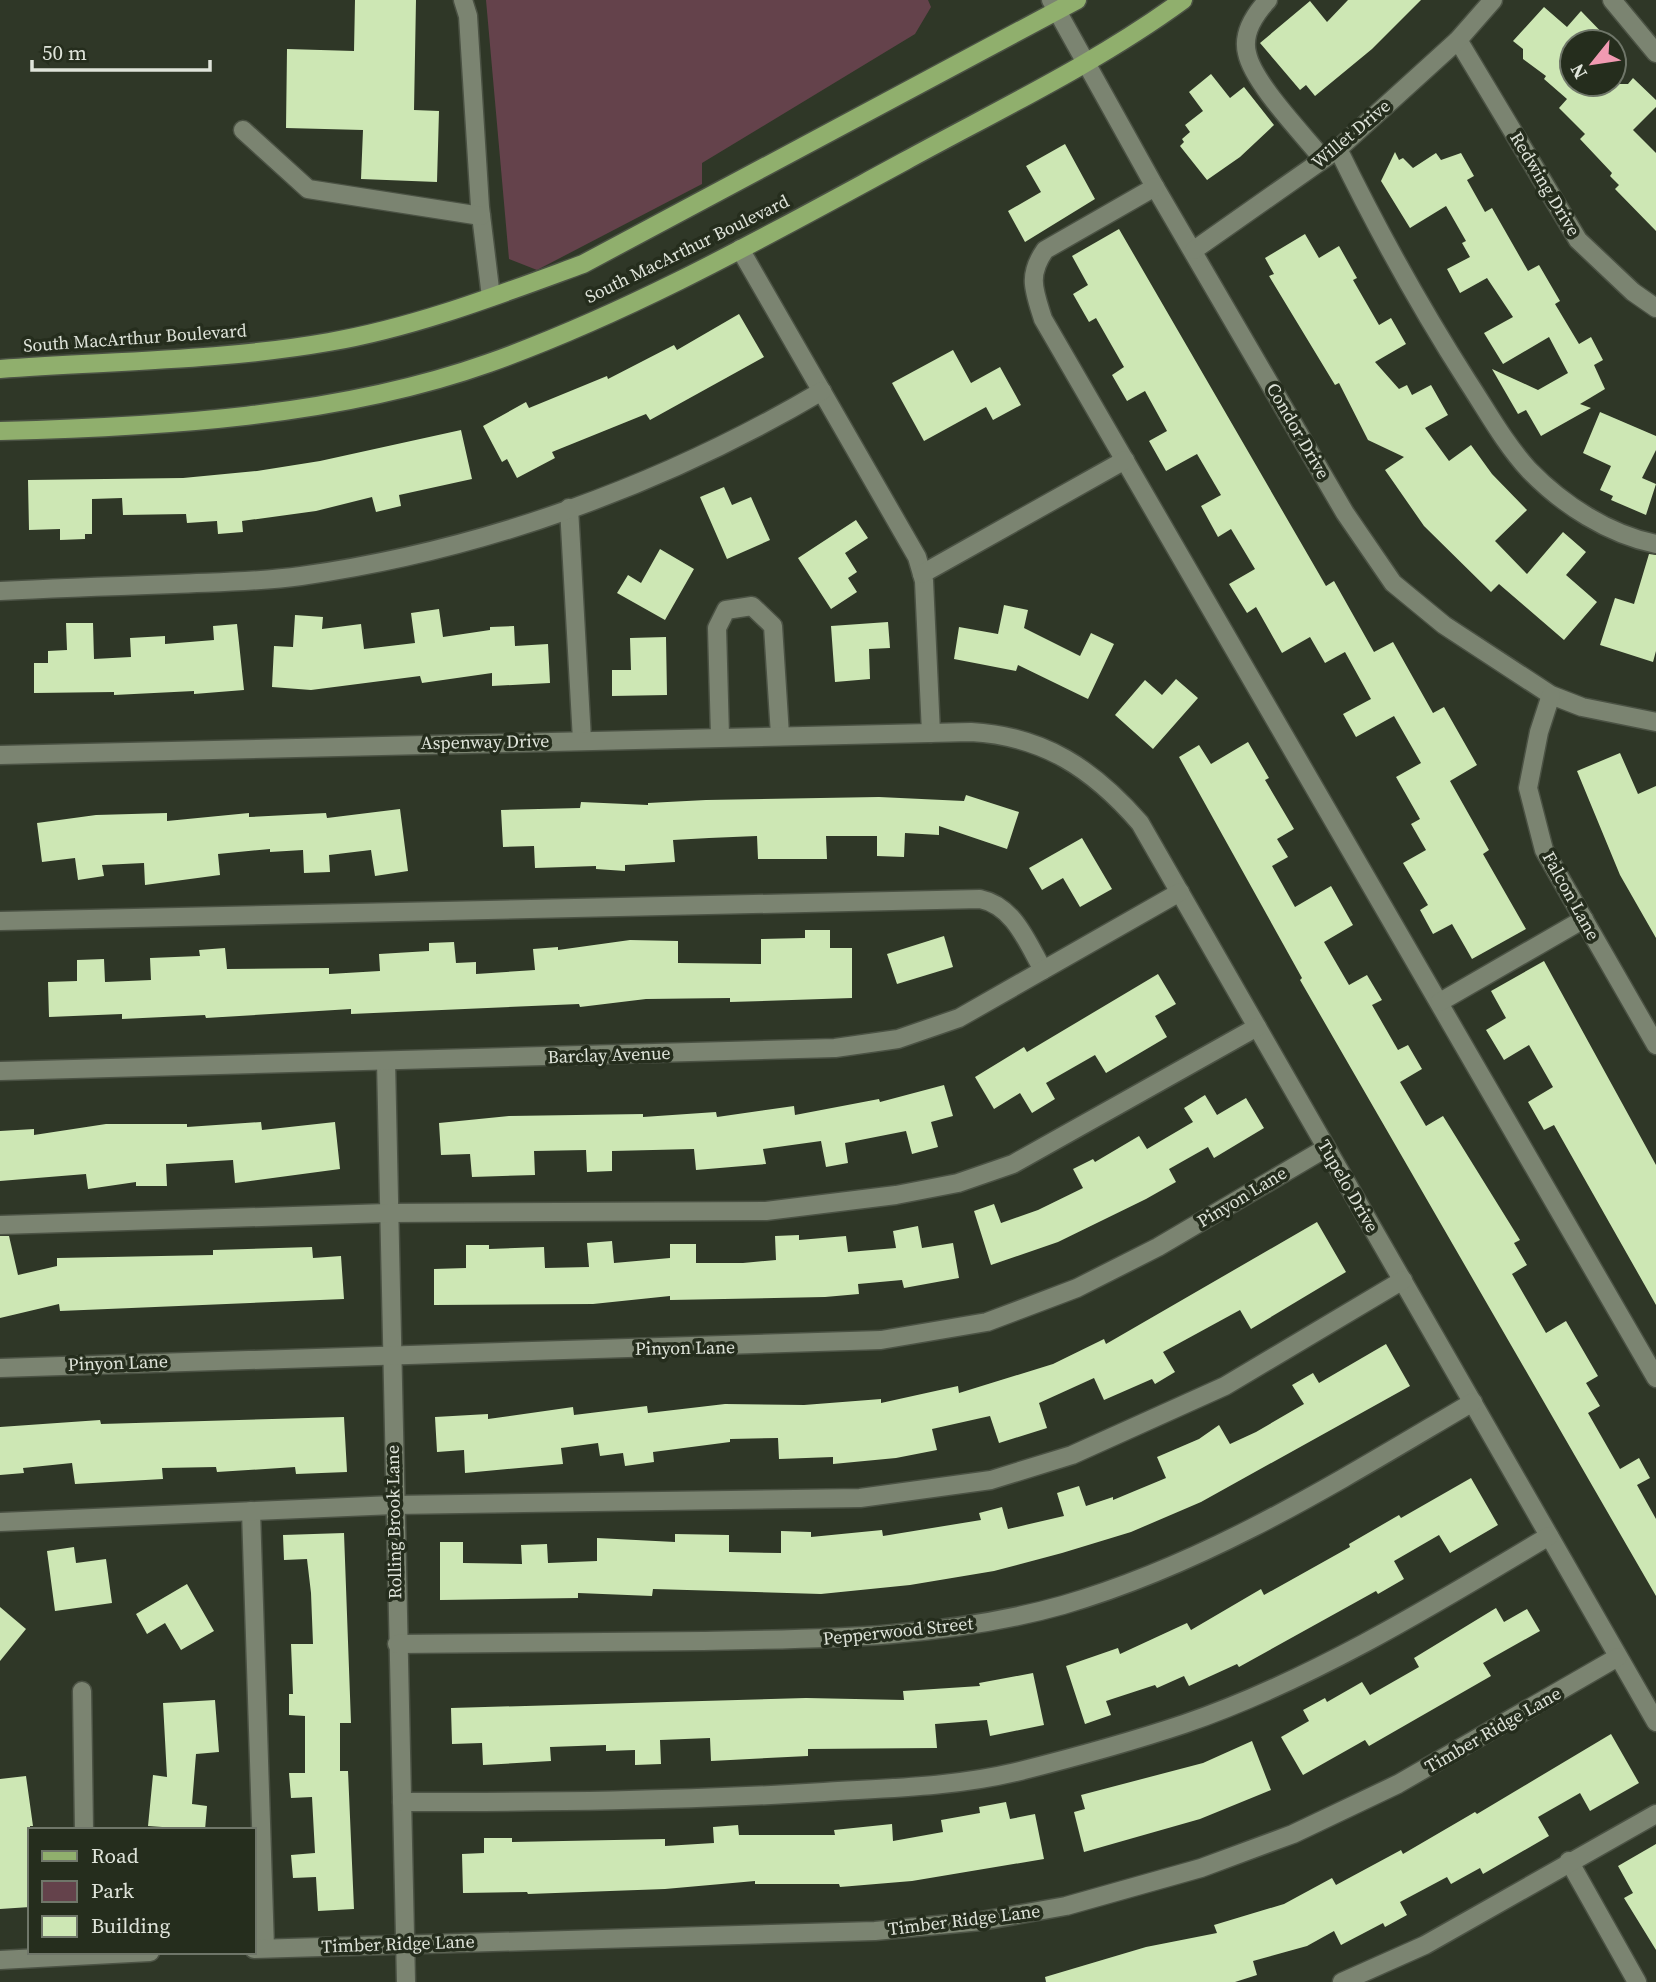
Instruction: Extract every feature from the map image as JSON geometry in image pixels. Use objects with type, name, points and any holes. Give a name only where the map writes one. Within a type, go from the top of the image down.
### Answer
[{"type":"main road","name":"South MacArthur Boulevard","points":[[0,369],[228,353],[329,342],[491,297],[583,264],[1055,6],[1077,0]]},
{"type":"main road","name":"South MacArthur Boulevard","points":[[0,430],[144,427],[294,408],[393,390],[487,363],[634,303],[740,249],[1086,62],[1183,0]]},
{"type":"street","points":[[463,0],[468,16],[481,216],[491,297]]},
{"type":"street","points":[[1268,0],[1256,13],[1248,33],[1246,52],[1256,76],[1330,154],[1443,344],[1497,427],[1528,469],[1566,503],[1596,522],[1637,540],[1656,544]]},
{"type":"street","name":"Willet Drive","points":[[1194,250],[1330,154],[1458,40],[1493,0]]},
{"type":"street","points":[[1612,0],[1656,53]]},
{"type":"street","name":"Condor Drive","points":[[1055,6],[1155,187],[1345,513],[1393,583],[1444,625],[1550,695],[1582,707],[1656,722]]},
{"type":"street","name":"Redwing Drive","points":[[1458,40],[1578,240],[1633,292],[1656,308]]},
{"type":"street","points":[[243,130],[308,189],[481,216]]},
{"type":"street","points":[[1155,187],[1045,250],[1033,267],[1034,289],[1043,319],[1656,1378]]},
{"type":"street","points":[[740,249],[918,557],[922,573],[931,733]]},
{"type":"street","points":[[0,591],[226,583],[302,576],[456,546],[569,508],[713,451],[822,391]]},
{"type":"street","points":[[922,573],[1125,460]]},
{"type":"street","points":[[569,508],[582,740]]},
{"type":"street","points":[[720,736],[717,628],[726,610],[752,606],[774,626],[780,735]]},
{"type":"street","name":"Falcon Lane","points":[[1550,695],[1539,732],[1528,788],[1544,849],[1656,1045]]},
{"type":"street","name":"Aspenway Drive","points":[[0,755],[971,732]]},
{"type":"street","name":"Tupelo Drive","points":[[971,732],[998,734],[1034,744],[1102,782],[1140,823],[1656,1722]]},
{"type":"street","name":"Barclay Avenue","points":[[0,1071],[835,1048],[898,1039],[960,1018],[1180,892]]},
{"type":"street","points":[[0,921],[980,899],[994,902],[1006,910],[1043,970]]},
{"type":"street","points":[[1440,1002],[1584,919]]},
{"type":"street","points":[[0,1225],[388,1213],[766,1210],[896,1195],[958,1183],[1013,1164],[1069,1135],[1257,1027]]},
{"type":"street","name":"Rolling Brook Lane","points":[[386,1061],[390,1355],[406,1982]]},
{"type":"street","name":"Pinyon Lane","points":[[0,1368],[759,1346],[881,1340],[987,1322],[1077,1287],[1158,1247],[1326,1147]]},
{"type":"street","points":[[0,1522],[394,1505],[860,1498],[991,1480],[1072,1455],[1225,1386],[1403,1280]]},
{"type":"street","name":"Pepperwood Street","points":[[397,1644],[820,1640],[921,1633],[994,1621],[1064,1604],[1191,1558],[1303,1502],[1473,1402]]},
{"type":"street","points":[[251,1511],[259,1948]]},
{"type":"street","points":[[402,1802],[622,1802],[758,1797],[926,1787],[1014,1772],[1186,1723],[1273,1687],[1442,1600],[1549,1536]]},
{"type":"street","name":"Timber Ridge Lane","points":[[259,1948],[875,1931],[981,1921],[1066,1906],[1201,1868],[1293,1834],[1398,1784],[1618,1657]]},
{"type":"street","points":[[82,1691],[84,1828]]},
{"type":"street","points":[[1342,1982],[1425,1945],[1656,1814]]},
{"type":"street","points":[[1569,1861],[1637,1982]]},
{"type":"street","points":[[0,1960],[71,1954]]},
{"type":"green space","points":[[486,0],[928,0],[931,7],[915,34],[702,163],[702,184],[537,270],[509,259]]},
{"type":"building","points":[[355,0],[416,0],[414,110],[439,111],[437,182],[361,179],[363,130],[286,128],[287,49],[354,51]]},
{"type":"building","points":[[1348,0],[1421,0],[1372,49],[1315,96],[1306,85],[1300,90],[1260,43],[1310,1],[1327,22]]},
{"type":"building","points":[[1544,7],[1567,27],[1581,11],[1597,28],[1558,28],[1558,91],[1544,79],[1546,76],[1523,59],[1523,49],[1513,41]]},
{"type":"building","points":[[1211,74],[1230,98],[1244,87],[1274,125],[1240,157],[1207,180],[1180,146],[1184,142],[1182,139],[1190,132],[1185,125],[1203,111],[1189,92]]},
{"type":"building","points":[[1633,78],[1656,100],[1656,107],[1633,130],[1656,153],[1656,231],[1615,189],[1619,185],[1610,176],[1612,173],[1580,139],[1585,134],[1559,108],[1567,99],[1628,98],[1628,84]]},
{"type":"building","points":[[1065,144],[1095,199],[1025,242],[1008,211],[1041,192],[1026,166]]},
{"type":"building","points":[[1395,152],[1399,160],[1403,158],[1413,168],[1436,153],[1441,160],[1461,153],[1474,176],[1467,180],[1485,212],[1492,208],[1528,271],[1539,265],[1560,301],[1555,304],[1579,344],[1591,337],[1603,360],[1594,365],[1605,389],[1580,404],[1591,408],[1541,436],[1526,410],[1518,414],[1492,369],[1538,390],[1568,373],[1549,337],[1503,364],[1484,333],[1513,317],[1487,278],[1460,293],[1447,269],[1470,257],[1462,243],[1466,241],[1446,206],[1410,228],[1381,181]]},
{"type":"building","points":[[1119,229],[1326,586],[1334,581],[1374,652],[1393,642],[1433,713],[1444,707],[1477,765],[1450,781],[1489,850],[1483,854],[1526,929],[1472,959],[1452,924],[1433,934],[1420,910],[1428,905],[1403,863],[1426,850],[1411,824],[1420,819],[1396,777],[1421,763],[1394,716],[1356,737],[1343,714],[1371,699],[1345,652],[1325,663],[1310,637],[1282,653],[1256,607],[1247,613],[1229,584],[1255,569],[1231,529],[1218,537],[1201,506],[1221,495],[1197,454],[1166,471],[1149,441],[1167,431],[1145,391],[1127,401],[1112,375],[1124,367],[1096,318],[1089,322],[1073,294],[1088,285],[1072,256]]},
{"type":"building","points":[[1305,234],[1319,258],[1339,246],[1357,278],[1353,280],[1379,325],[1391,318],[1406,344],[1375,362],[1399,389],[1407,385],[1412,395],[1431,385],[1448,415],[1425,428],[1449,461],[1471,445],[1492,474],[1527,510],[1495,541],[1527,574],[1563,532],[1586,552],[1566,575],[1597,602],[1564,640],[1499,584],[1491,592],[1424,526],[1385,470],[1404,457],[1368,440],[1339,383],[1335,385],[1269,276],[1274,274],[1265,258]]},
{"type":"building","points":[[739,314],[764,357],[650,420],[646,414],[552,452],[555,458],[517,478],[507,459],[502,462],[483,426],[526,402],[529,408],[607,376],[608,379],[674,345],[677,350]]},
{"type":"building","points":[[953,350],[971,383],[1000,367],[1021,405],[993,420],[986,407],[924,441],[892,383]]},
{"type":"building","points":[[1600,412],[1656,436],[1656,450],[1642,478],[1656,484],[1646,515],[1611,500],[1613,496],[1600,490],[1611,466],[1583,453]]},
{"type":"building","points":[[461,430],[472,479],[399,495],[401,506],[376,512],[372,497],[316,511],[242,521],[243,532],[218,534],[217,521],[187,523],[186,514],[123,515],[122,498],[92,499],[92,534],[85,534],[85,539],[60,540],[60,529],[29,530],[28,480],[183,478],[257,471],[320,461]]},
{"type":"building","points":[[724,487],[732,505],[751,497],[770,540],[727,559],[700,497]]},
{"type":"building","points":[[856,520],[868,538],[845,553],[857,572],[848,578],[857,592],[831,609],[798,558]]},
{"type":"building","points":[[660,549],[694,569],[665,620],[617,593],[628,575],[641,583]]},
{"type":"building","points":[[1649,554],[1656,555],[1656,651],[1653,662],[1600,645],[1615,598],[1634,604]]},
{"type":"building","points":[[1004,605],[1028,610],[1024,628],[1080,656],[1091,633],[1114,644],[1088,699],[1018,665],[1016,671],[954,659],[959,627],[998,634]]},
{"type":"building","points":[[439,609],[443,637],[490,630],[490,627],[514,626],[515,646],[548,644],[550,683],[492,686],[492,673],[422,683],[420,676],[311,690],[272,687],[274,646],[293,647],[295,615],[323,617],[322,629],[361,624],[364,649],[415,643],[411,613]]},
{"type":"building","points":[[888,622],[890,648],[869,649],[870,679],[835,682],[831,626]]},
{"type":"building","points":[[66,623],[93,623],[94,659],[131,657],[130,638],[165,636],[165,644],[214,640],[213,626],[237,624],[244,690],[194,694],[194,691],[114,695],[114,692],[34,693],[34,663],[48,663],[48,651],[67,650]]},
{"type":"building","points":[[666,637],[667,695],[612,696],[612,670],[631,670],[630,638]]},
{"type":"building","points":[[1176,679],[1198,698],[1153,749],[1115,715],[1145,680],[1162,695]]},
{"type":"building","points":[[1248,742],[1269,778],[1265,780],[1294,829],[1277,839],[1288,857],[1272,866],[1295,907],[1331,886],[1353,925],[1324,942],[1349,985],[1367,975],[1382,1000],[1372,1005],[1398,1050],[1408,1045],[1422,1069],[1400,1082],[1426,1126],[1443,1116],[1520,1240],[1514,1243],[1527,1265],[1512,1274],[1546,1333],[1566,1321],[1598,1376],[1586,1383],[1600,1406],[1588,1413],[1620,1469],[1639,1458],[1650,1478],[1637,1485],[1656,1519],[1656,1596],[1300,980],[1302,978],[1179,757],[1199,745],[1211,764]]},
{"type":"building","points":[[1620,753],[1638,794],[1656,786],[1656,938],[1620,875],[1577,771]]},
{"type":"building","points":[[966,795],[1019,812],[1007,849],[939,826],[939,835],[905,833],[904,857],[877,856],[877,836],[826,836],[827,859],[758,859],[757,836],[673,840],[675,862],[625,865],[625,871],[596,869],[596,866],[535,868],[534,846],[503,847],[501,810],[580,808],[581,802],[648,805],[706,800],[879,797],[964,801]]},
{"type":"building","points":[[400,809],[408,871],[375,876],[371,850],[329,855],[330,872],[304,873],[303,850],[270,852],[270,849],[218,854],[220,875],[145,885],[144,863],[102,865],[104,876],[78,880],[75,858],[42,862],[37,823],[96,815],[167,813],[167,821],[249,813],[249,817],[326,813],[327,818]]},
{"type":"building","points":[[1082,838],[1112,889],[1080,907],[1063,878],[1042,890],[1029,868]]},
{"type":"building","points":[[805,930],[830,930],[830,948],[852,948],[852,998],[730,1002],[730,998],[646,999],[580,1007],[579,1004],[351,1014],[351,1009],[206,1018],[205,1015],[122,1019],[122,1014],[49,1017],[48,982],[77,981],[77,960],[104,959],[105,982],[151,980],[150,958],[200,956],[199,950],[225,948],[227,969],[329,968],[329,974],[380,971],[379,954],[429,951],[429,943],[454,942],[456,963],[476,962],[476,974],[535,970],[533,949],[558,947],[558,950],[630,940],[678,941],[678,963],[761,964],[761,939],[805,938]]},
{"type":"building","points":[[944,936],[953,967],[897,984],[887,954]]},
{"type":"building","points":[[1544,961],[1656,1165],[1656,1305],[1554,1125],[1544,1130],[1528,1102],[1553,1087],[1529,1045],[1504,1060],[1486,1030],[1506,1018],[1491,991]]},
{"type":"building","points":[[1158,974],[1176,1004],[1155,1016],[1167,1037],[1106,1073],[1095,1055],[1046,1083],[1055,1099],[1032,1113],[1020,1093],[994,1109],[975,1077],[1024,1047],[1027,1052]]},
{"type":"building","points":[[944,1085],[953,1116],[931,1122],[938,1147],[912,1154],[906,1131],[845,1143],[848,1163],[826,1167],[821,1141],[763,1149],[766,1164],[696,1170],[694,1149],[612,1151],[612,1171],[587,1172],[586,1150],[534,1151],[535,1175],[472,1177],[470,1154],[441,1155],[439,1123],[509,1116],[643,1114],[643,1117],[716,1112],[717,1117],[794,1106],[795,1115],[879,1099],[880,1102]]},
{"type":"building","points":[[1205,1095],[1217,1115],[1246,1098],[1264,1128],[1214,1158],[1208,1147],[1169,1169],[1176,1182],[1146,1199],[1058,1242],[991,1265],[974,1211],[994,1204],[1001,1223],[1038,1210],[1083,1188],[1073,1169],[1093,1159],[1095,1162],[1139,1136],[1147,1149],[1193,1122],[1184,1108]]},
{"type":"building","points":[[261,1122],[262,1130],[335,1122],[340,1169],[235,1183],[233,1160],[166,1164],[167,1186],[136,1186],[136,1182],[88,1189],[86,1174],[0,1181],[0,1131],[34,1129],[34,1135],[106,1124],[187,1124],[187,1127]]},
{"type":"building","points":[[1317,1222],[1346,1272],[1251,1329],[1240,1310],[1163,1352],[1175,1372],[1155,1384],[1152,1379],[1104,1400],[1094,1378],[1039,1403],[1047,1428],[999,1443],[990,1416],[932,1429],[937,1450],[896,1458],[833,1464],[833,1457],[779,1459],[778,1438],[730,1439],[730,1442],[653,1452],[654,1462],[625,1466],[623,1453],[600,1456],[598,1443],[561,1448],[563,1464],[465,1473],[464,1450],[437,1452],[435,1417],[488,1414],[488,1419],[573,1407],[574,1415],[647,1406],[648,1413],[725,1404],[804,1405],[881,1399],[881,1403],[958,1386],[959,1393],[1053,1364],[1104,1339],[1106,1344]]},
{"type":"building","points":[[918,1226],[922,1248],[953,1243],[959,1278],[904,1288],[902,1280],[858,1284],[859,1294],[825,1297],[670,1300],[670,1296],[593,1304],[434,1305],[434,1269],[466,1268],[466,1245],[489,1245],[489,1249],[544,1247],[545,1268],[589,1267],[587,1243],[612,1241],[614,1263],[670,1258],[670,1244],[696,1244],[696,1263],[743,1263],[776,1260],[775,1236],[799,1235],[799,1240],[846,1236],[848,1252],[896,1248],[893,1231]]},
{"type":"building","points":[[0,1236],[9,1236],[18,1275],[57,1266],[57,1258],[213,1255],[213,1250],[312,1247],[313,1258],[341,1256],[344,1299],[60,1311],[59,1304],[0,1318]]},
{"type":"building","points":[[1386,1344],[1410,1386],[1201,1502],[1131,1532],[1062,1553],[994,1571],[910,1585],[821,1594],[653,1589],[652,1596],[578,1593],[578,1598],[440,1600],[440,1542],[463,1542],[463,1563],[522,1564],[521,1545],[547,1544],[548,1563],[597,1561],[597,1538],[675,1542],[675,1534],[729,1535],[729,1552],[781,1553],[781,1531],[811,1532],[811,1537],[882,1530],[883,1536],[981,1520],[979,1513],[1002,1507],[1008,1529],[1064,1516],[1057,1493],[1079,1486],[1086,1506],[1113,1497],[1113,1500],[1166,1478],[1157,1457],[1199,1439],[1219,1425],[1230,1444],[1256,1432],[1304,1404],[1292,1385],[1313,1373],[1319,1383]]},
{"type":"building","points":[[344,1417],[347,1472],[296,1474],[295,1467],[217,1472],[216,1467],[162,1468],[163,1479],[75,1484],[72,1463],[23,1468],[24,1473],[0,1475],[0,1427],[100,1420],[101,1424]]},
{"type":"building","points":[[1471,1478],[1498,1525],[1450,1553],[1439,1535],[1394,1561],[1404,1579],[1378,1594],[1376,1591],[1239,1667],[1237,1664],[1189,1686],[1184,1676],[1157,1688],[1155,1685],[1106,1701],[1111,1715],[1085,1724],[1066,1666],[1118,1648],[1120,1654],[1187,1623],[1191,1630],[1261,1589],[1264,1595],[1350,1547],[1349,1544],[1399,1515],[1401,1518]]},
{"type":"building","points":[[344,1533],[351,1723],[340,1723],[340,1771],[348,1771],[354,1909],[318,1911],[316,1877],[293,1878],[291,1855],[315,1853],[312,1797],[291,1798],[289,1773],[305,1773],[305,1716],[289,1715],[289,1694],[293,1694],[291,1644],[313,1644],[311,1593],[307,1559],[284,1560],[283,1535]]},
{"type":"building","points":[[74,1547],[76,1563],[106,1559],[112,1603],[55,1611],[47,1551]]},
{"type":"building","points":[[187,1584],[214,1631],[181,1650],[165,1623],[147,1634],[136,1614]]},
{"type":"building","points":[[0,1607],[26,1629],[0,1661]]},
{"type":"building","points":[[1496,1608],[1504,1622],[1527,1609],[1540,1631],[1483,1663],[1491,1676],[1369,1746],[1365,1740],[1303,1775],[1281,1737],[1309,1721],[1303,1710],[1325,1698],[1327,1702],[1362,1682],[1370,1695],[1419,1667],[1414,1658]]},
{"type":"building","points":[[1033,1673],[1044,1725],[990,1736],[987,1720],[935,1724],[937,1748],[808,1749],[808,1756],[711,1761],[710,1738],[660,1740],[661,1764],[635,1765],[635,1750],[606,1751],[606,1745],[550,1747],[551,1761],[483,1765],[482,1743],[452,1744],[451,1708],[806,1698],[904,1700],[903,1691],[980,1686],[979,1683]]},
{"type":"building","points":[[215,1700],[219,1752],[196,1754],[192,1804],[207,1806],[205,1828],[148,1826],[153,1775],[167,1777],[163,1703]]},
{"type":"building","points":[[1611,1734],[1639,1783],[1590,1811],[1580,1793],[1538,1817],[1549,1836],[1483,1874],[1480,1868],[1451,1884],[1447,1877],[1400,1902],[1407,1915],[1385,1927],[1383,1923],[1341,1945],[1334,1931],[1307,1946],[1253,1961],[1257,1975],[1235,1982],[1046,1982],[1045,1977],[1146,1947],[1217,1933],[1214,1925],[1284,1904],[1332,1878],[1336,1885],[1401,1850],[1403,1854],[1475,1812],[1477,1814]]},
{"type":"building","points":[[1252,1741],[1271,1790],[1200,1819],[1084,1852],[1074,1812],[1085,1809],[1081,1795],[1203,1763]]},
{"type":"building","points":[[26,1776],[33,1826],[28,1828],[28,1907],[0,1909],[0,1779]]},
{"type":"building","points":[[1006,1802],[1010,1819],[1035,1814],[1044,1859],[912,1881],[840,1887],[839,1884],[755,1884],[755,1881],[665,1889],[528,1894],[463,1893],[462,1854],[484,1853],[484,1838],[512,1838],[512,1842],[665,1839],[665,1846],[714,1843],[713,1827],[738,1825],[739,1835],[835,1835],[834,1830],[892,1824],[893,1841],[943,1832],[941,1820],[980,1813],[979,1807]]},
{"type":"building","points":[[1656,1844],[1656,1950],[1624,1898],[1633,1893],[1618,1866]]}]
